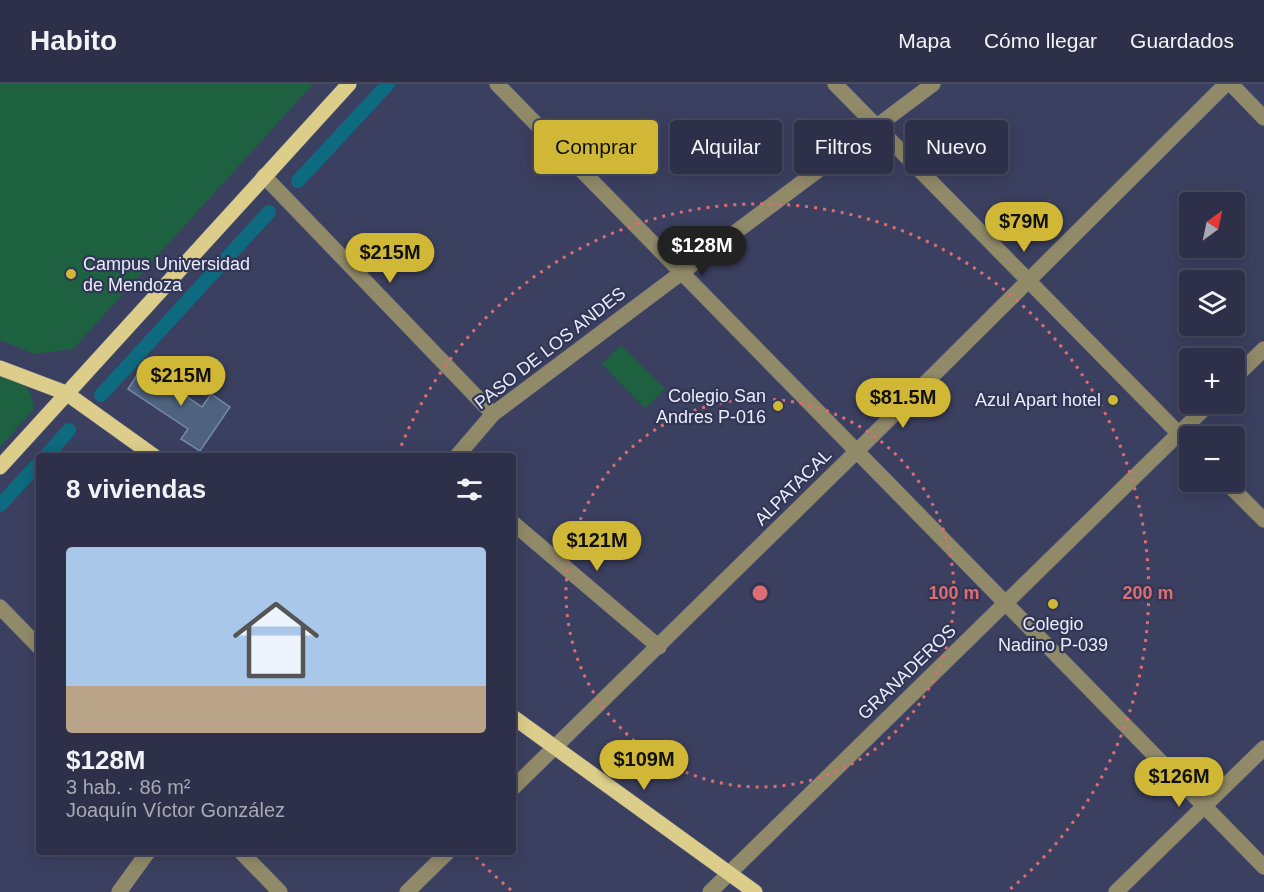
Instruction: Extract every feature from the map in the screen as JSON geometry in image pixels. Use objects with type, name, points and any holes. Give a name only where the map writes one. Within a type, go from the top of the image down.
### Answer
[{"type":"main road","points":[[0,467],[349,84]]},
{"type":"main road","points":[[0,368],[66,393],[150,453]]},
{"type":"main road","points":[[516,719],[755,892]]},
{"type":"street","points":[[497,84],[1264,867]]},
{"type":"street","points":[[835,84],[870,120]]},
{"type":"street","name":"PASO DE LOS ANDES","points":[[884,120],[933,84]]},
{"type":"street","name":"ALPATACAL","points":[[516,785],[857,451],[1226,84]]},
{"type":"street","points":[[1231,84],[1264,118]]},
{"type":"street","points":[[893,143],[1179,434]]},
{"type":"street","name":"PASO DE LOS ANDES","points":[[460,453],[493,414],[812,174]]},
{"type":"street","points":[[264,176],[493,414]]},
{"type":"street","points":[[1245,367],[1264,349]]},
{"type":"street","name":"GRANADEROS","points":[[710,892],[1005,603],[1179,444]]},
{"type":"street","points":[[1236,492],[1264,520]]},
{"type":"street","points":[[516,526],[659,646]]},
{"type":"street","points":[[0,607],[36,644]]},
{"type":"street","points":[[1116,892],[1264,748]]},
{"type":"street","points":[[119,892],[146,855]]},
{"type":"street","points":[[244,855],[280,892]]},
{"type":"street","points":[[407,892],[445,855]]},
{"type":"green space","name":"Campus Universidad de Mendoza","points":[[0,84],[313,84],[73,349],[34,354],[0,340]]},
{"type":"green space","points":[[621,345],[665,389],[645,408],[602,364]]},
{"type":"green space","points":[[0,374],[28,389],[34,409],[0,447]]},
{"type":"building","points":[[143,366],[202,407],[211,394],[230,407],[200,451],[181,439],[188,429],[128,389]]},
{"type":"waterway","points":[[298,181],[388,84]]},
{"type":"waterway","points":[[101,395],[269,212]]},
{"type":"waterway","points":[[49,453],[69,430]]},
{"type":"waterway","points":[[0,505],[36,466]]},
{"type":"place","name":"Campus Universidad de Mendoza","points":[[71,274]]},
{"type":"place","name":"Azul Apart hotel","points":[[1113,400]]},
{"type":"place","name":"Colegio San Andres P-016","points":[[778,406]]},
{"type":"place","name":"Colegio Nadino P-039","points":[[1053,604]]}]
